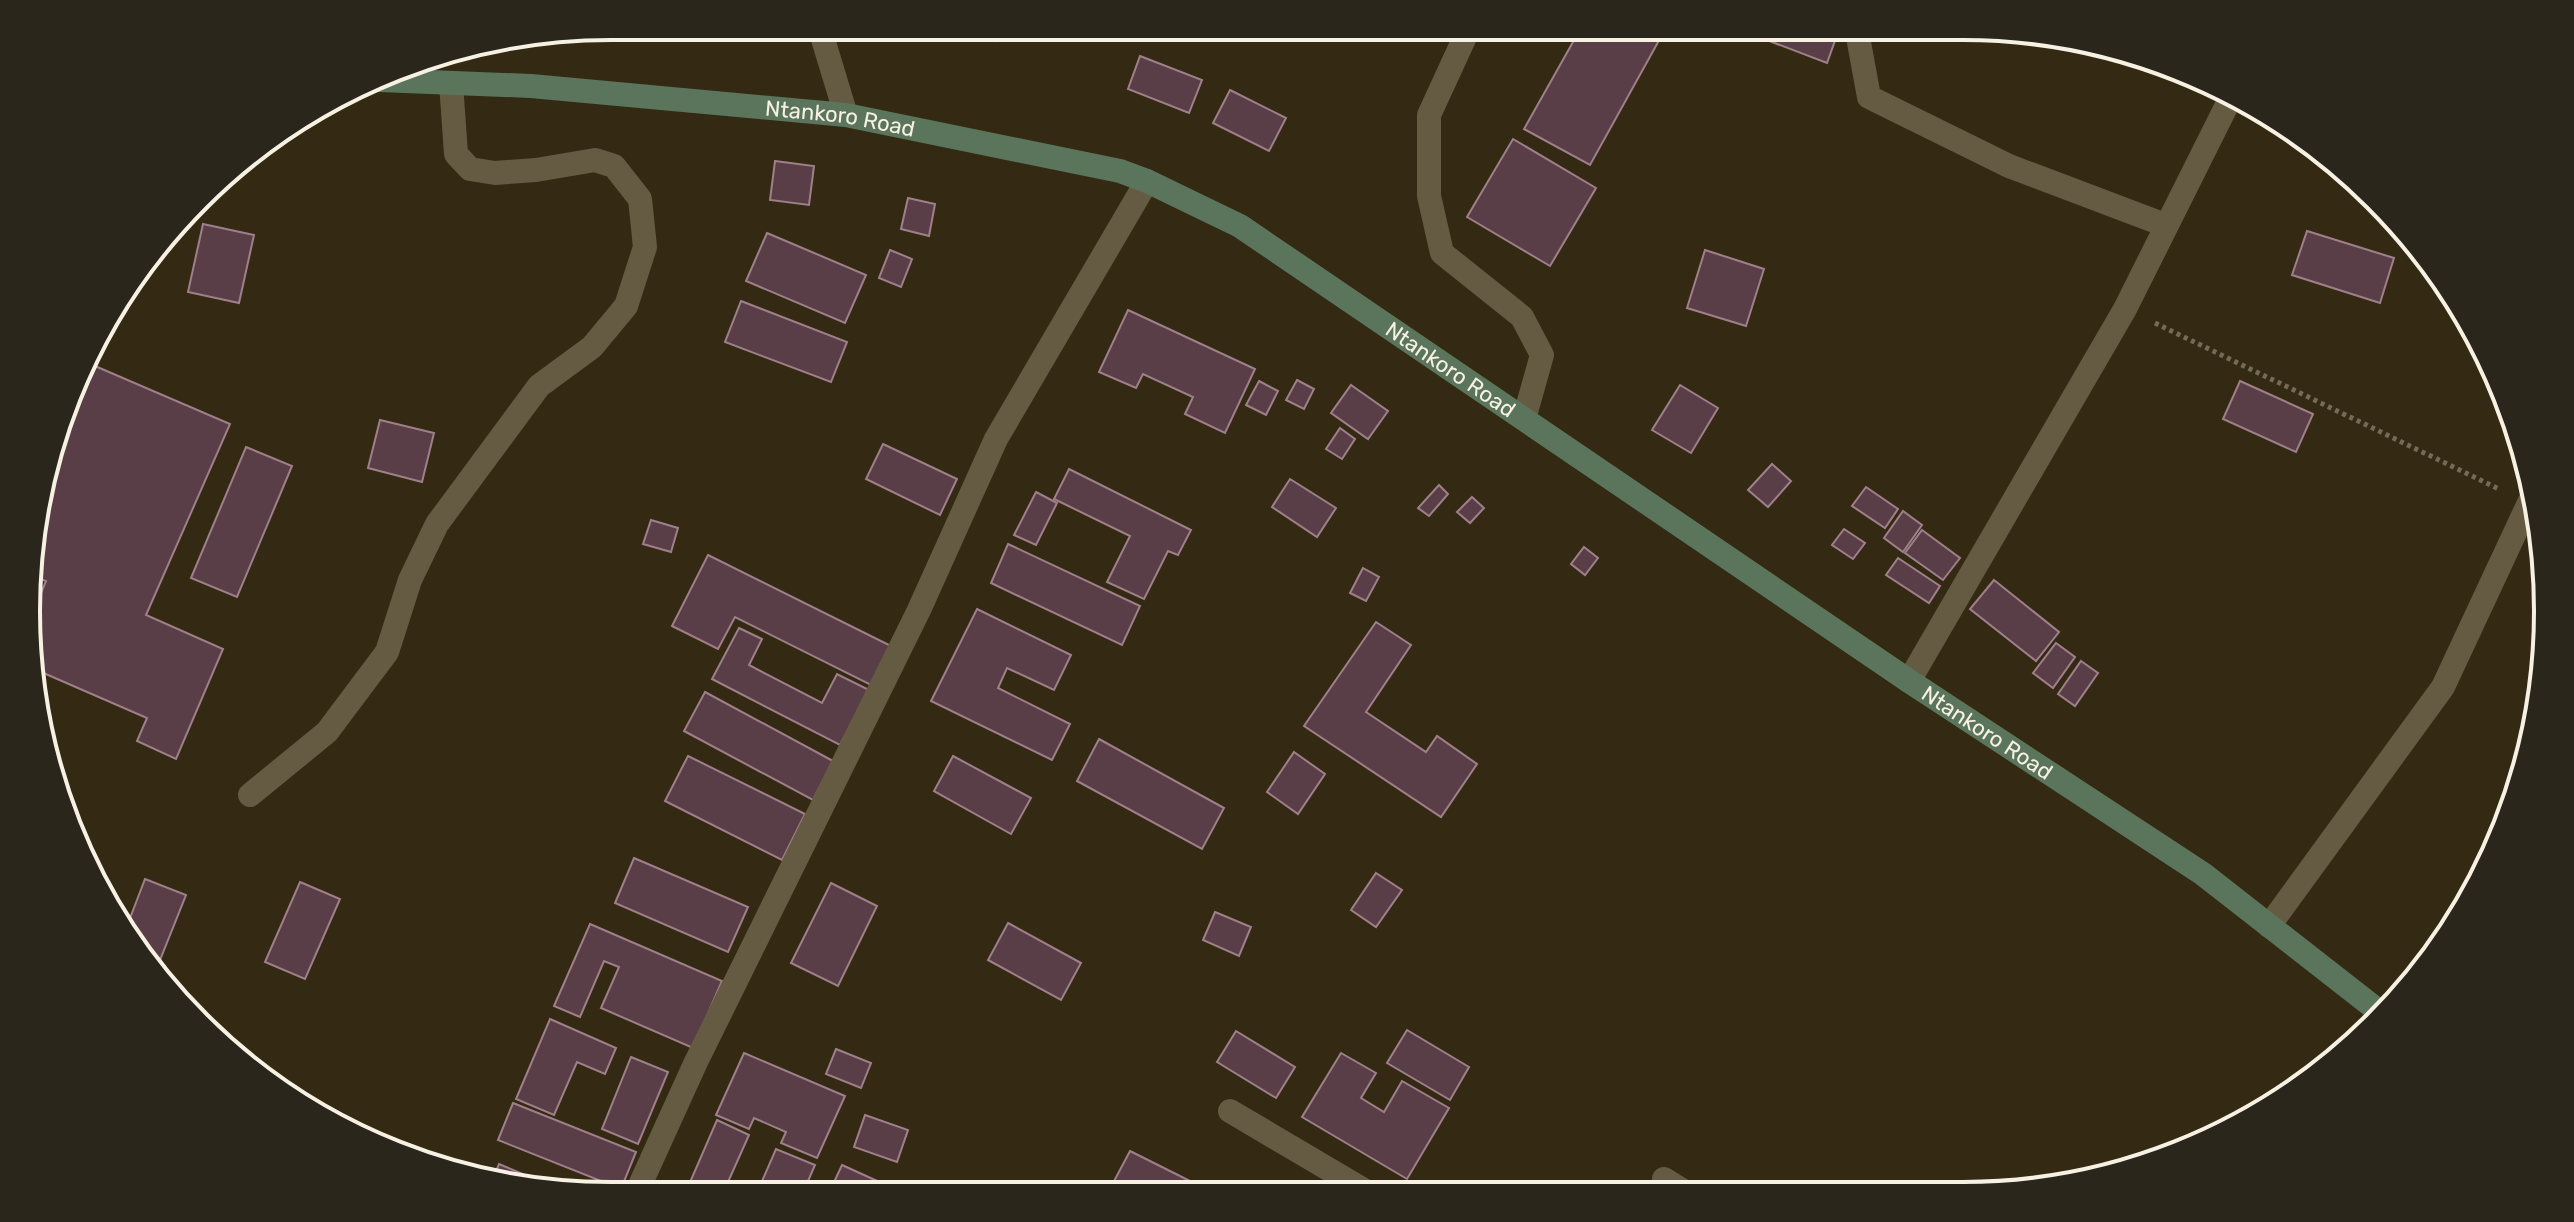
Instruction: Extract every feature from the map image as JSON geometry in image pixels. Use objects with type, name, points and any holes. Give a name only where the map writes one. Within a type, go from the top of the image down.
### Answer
[{"type":"main road","name":"Ntankoro Road","points":[[398,81],[531,86],[846,115],[1104,168],[1147,181],[1240,226],[1909,681],[2203,874],[2374,1007]]},
{"type":"street","points":[[823,40],[846,115]]},
{"type":"street","points":[[1464,40],[1429,115],[1429,196],[1442,253],[1522,317],[1542,355],[1524,419]]},
{"type":"street","points":[[1859,40],[1869,97],[2009,166],[2165,225]]},
{"type":"street","points":[[250,795],[327,732],[387,652],[410,580],[437,524],[539,386],[592,347],[626,306],[645,247],[640,199],[614,166],[595,160],[495,173],[470,169],[456,154],[451,83]]},
{"type":"street","points":[[1909,681],[2125,309],[2227,105]]},
{"type":"street","points":[[641,1182],[695,1064],[919,610],[996,439],[1147,181]]},
{"type":"street","points":[[2269,926],[2443,687],[2525,512]]},
{"type":"street","points":[[1230,1111],[1350,1182]]},
{"type":"path","points":[[2125,309],[2521,492]]},
{"type":"building","points":[[1574,40],[1659,40],[1590,165],[1524,129]]},
{"type":"building","points":[[1767,40],[1835,40],[1827,63]]},
{"type":"building","points":[[1140,56],[1202,80],[1189,113],[1128,89]]},
{"type":"building","points":[[1230,90],[1286,118],[1269,151],[1213,123]]},
{"type":"building","points":[[1513,139],[1596,188],[1550,266],[1467,217]]},
{"type":"building","points":[[775,161],[814,166],[809,205],[770,200]]},
{"type":"building","points":[[908,198],[935,204],[929,236],[901,229]]},
{"type":"building","points":[[203,224],[254,235],[239,303],[188,292]]},
{"type":"building","points":[[2307,231],[2394,258],[2380,303],[2292,275]]},
{"type":"building","points":[[767,233],[866,275],[845,323],[746,281]]},
{"type":"building","points":[[890,250],[912,259],[901,287],[879,278]]},
{"type":"building","points":[[1705,250],[1764,269],[1746,326],[1687,308]]},
{"type":"building","points":[[741,301],[847,342],[831,382],[725,342]]},
{"type":"building","points":[[1128,310],[1255,369],[1225,433],[1185,414],[1193,397],[1143,374],[1136,388],[1099,372]]},
{"type":"building","points":[[95,366],[230,424],[146,615],[223,649],[176,759],[137,741],[147,718],[44,673],[40,611],[40,594],[46,581],[41,579],[45,536],[59,463]]},
{"type":"building","points":[[1297,380],[1314,389],[1304,409],[1286,400]]},
{"type":"building","points":[[1259,381],[1278,391],[1266,415],[1246,405]]},
{"type":"building","points":[[2240,381],[2313,414],[2296,452],[2223,419]]},
{"type":"building","points":[[1351,385],[1388,411],[1368,439],[1331,413]]},
{"type":"building","points":[[1680,385],[1718,408],[1691,453],[1652,430]]},
{"type":"building","points":[[380,420],[434,433],[422,482],[368,468]]},
{"type":"building","points":[[1340,428],[1355,439],[1342,459],[1326,449]]},
{"type":"building","points":[[883,444],[957,479],[940,515],[866,479]]},
{"type":"building","points":[[246,447],[292,466],[237,597],[191,578]]},
{"type":"building","points":[[1772,464],[1791,481],[1768,507],[1748,490]]},
{"type":"building","points":[[1069,469],[1191,530],[1178,555],[1168,551],[1144,599],[1107,582],[1130,536],[1054,499]]},
{"type":"building","points":[[1290,479],[1336,508],[1317,537],[1272,507]]},
{"type":"building","points":[[1439,485],[1448,494],[1429,516],[1418,508]]},
{"type":"building","points":[[1866,487],[1898,509],[1885,528],[1852,506]]},
{"type":"building","points":[[1036,492],[1057,503],[1036,545],[1014,535]]},
{"type":"building","points":[[1472,497],[1484,508],[1470,523],[1457,512]]},
{"type":"building","points":[[1903,511],[1922,525],[1903,552],[1884,538]]},
{"type":"building","points":[[651,520],[678,528],[671,552],[643,544]]},
{"type":"building","points":[[1844,529],[1865,543],[1853,559],[1832,545]]},
{"type":"building","points":[[1922,530],[1960,558],[1943,580],[1905,553]]},
{"type":"building","points":[[1008,544],[1140,606],[1122,645],[991,583]]},
{"type":"building","points":[[1584,547],[1598,558],[1585,575],[1571,564]]},
{"type":"building","points":[[708,555],[893,647],[873,686],[735,617],[718,649],[672,626]]},
{"type":"building","points":[[1898,558],[1940,586],[1929,603],[1886,575]]},
{"type":"building","points":[[1363,568],[1379,577],[1366,601],[1350,593]]},
{"type":"building","points":[[1994,580],[2059,632],[2036,661],[1970,609]]},
{"type":"building","points":[[977,609],[1071,655],[1054,690],[1007,668],[998,688],[1070,724],[1052,760],[931,701]]},
{"type":"building","points":[[1376,622],[1411,645],[1366,712],[1426,752],[1437,736],[1477,764],[1441,817],[1304,726]]},
{"type":"building","points":[[739,628],[762,639],[749,665],[822,703],[837,674],[869,690],[840,745],[712,679]]},
{"type":"building","points":[[2056,643],[2075,657],[2053,688],[2033,673]]},
{"type":"building","points":[[2081,661],[2098,673],[2075,706],[2058,694]]},
{"type":"building","points":[[705,692],[833,761],[813,800],[684,731]]},
{"type":"building","points":[[1099,739],[1224,808],[1202,849],[1077,781]]},
{"type":"building","points":[[1294,752],[1325,774],[1298,814],[1267,792]]},
{"type":"building","points":[[688,756],[805,814],[782,860],[665,801]]},
{"type":"building","points":[[953,756],[1031,798],[1011,834],[934,791]]},
{"type":"building","points":[[634,858],[748,907],[728,952],[615,903]]},
{"type":"building","points":[[1376,873],[1402,890],[1376,927],[1351,910]]},
{"type":"building","points":[[145,879],[186,895],[160,961],[130,918]]},
{"type":"building","points":[[300,882],[340,899],[305,979],[265,962]]},
{"type":"building","points":[[831,883],[877,906],[838,986],[791,963]]},
{"type":"building","points":[[1215,912],[1251,927],[1239,956],[1203,940]]},
{"type":"building","points":[[1008,923],[1081,963],[1061,1000],[988,960]]},
{"type":"building","points":[[590,924],[722,981],[693,1048],[601,1008],[619,967],[604,961],[580,1017],[554,1006]]},
{"type":"building","points":[[550,1019],[616,1048],[605,1074],[577,1062],[554,1115],[516,1099]]},
{"type":"building","points":[[1407,1030],[1469,1067],[1450,1100],[1387,1063]]},
{"type":"building","points":[[1236,1031],[1295,1067],[1276,1098],[1217,1062]]},
{"type":"building","points":[[836,1049],[871,1063],[861,1088],[826,1074]]},
{"type":"building","points":[[744,1053],[845,1096],[817,1158],[781,1143],[786,1132],[754,1118],[749,1129],[716,1115]]},
{"type":"building","points":[[1341,1053],[1376,1073],[1361,1098],[1384,1112],[1402,1081],[1449,1108],[1407,1179],[1302,1117]]},
{"type":"building","points":[[631,1057],[668,1072],[638,1144],[602,1129]]},
{"type":"building","points":[[513,1103],[636,1152],[624,1182],[603,1182],[498,1140]]},
{"type":"building","points":[[865,1115],[908,1130],[897,1162],[854,1147]]},
{"type":"building","points":[[717,1120],[749,1135],[728,1182],[690,1182]]},
{"type":"building","points":[[776,1149],[815,1165],[808,1182],[762,1182]]},
{"type":"building","points":[[1130,1151],[1192,1182],[1114,1182]]},
{"type":"building","points":[[499,1164],[526,1175],[500,1171],[496,1170]]},
{"type":"building","points":[[842,1165],[879,1182],[834,1182]]}]
